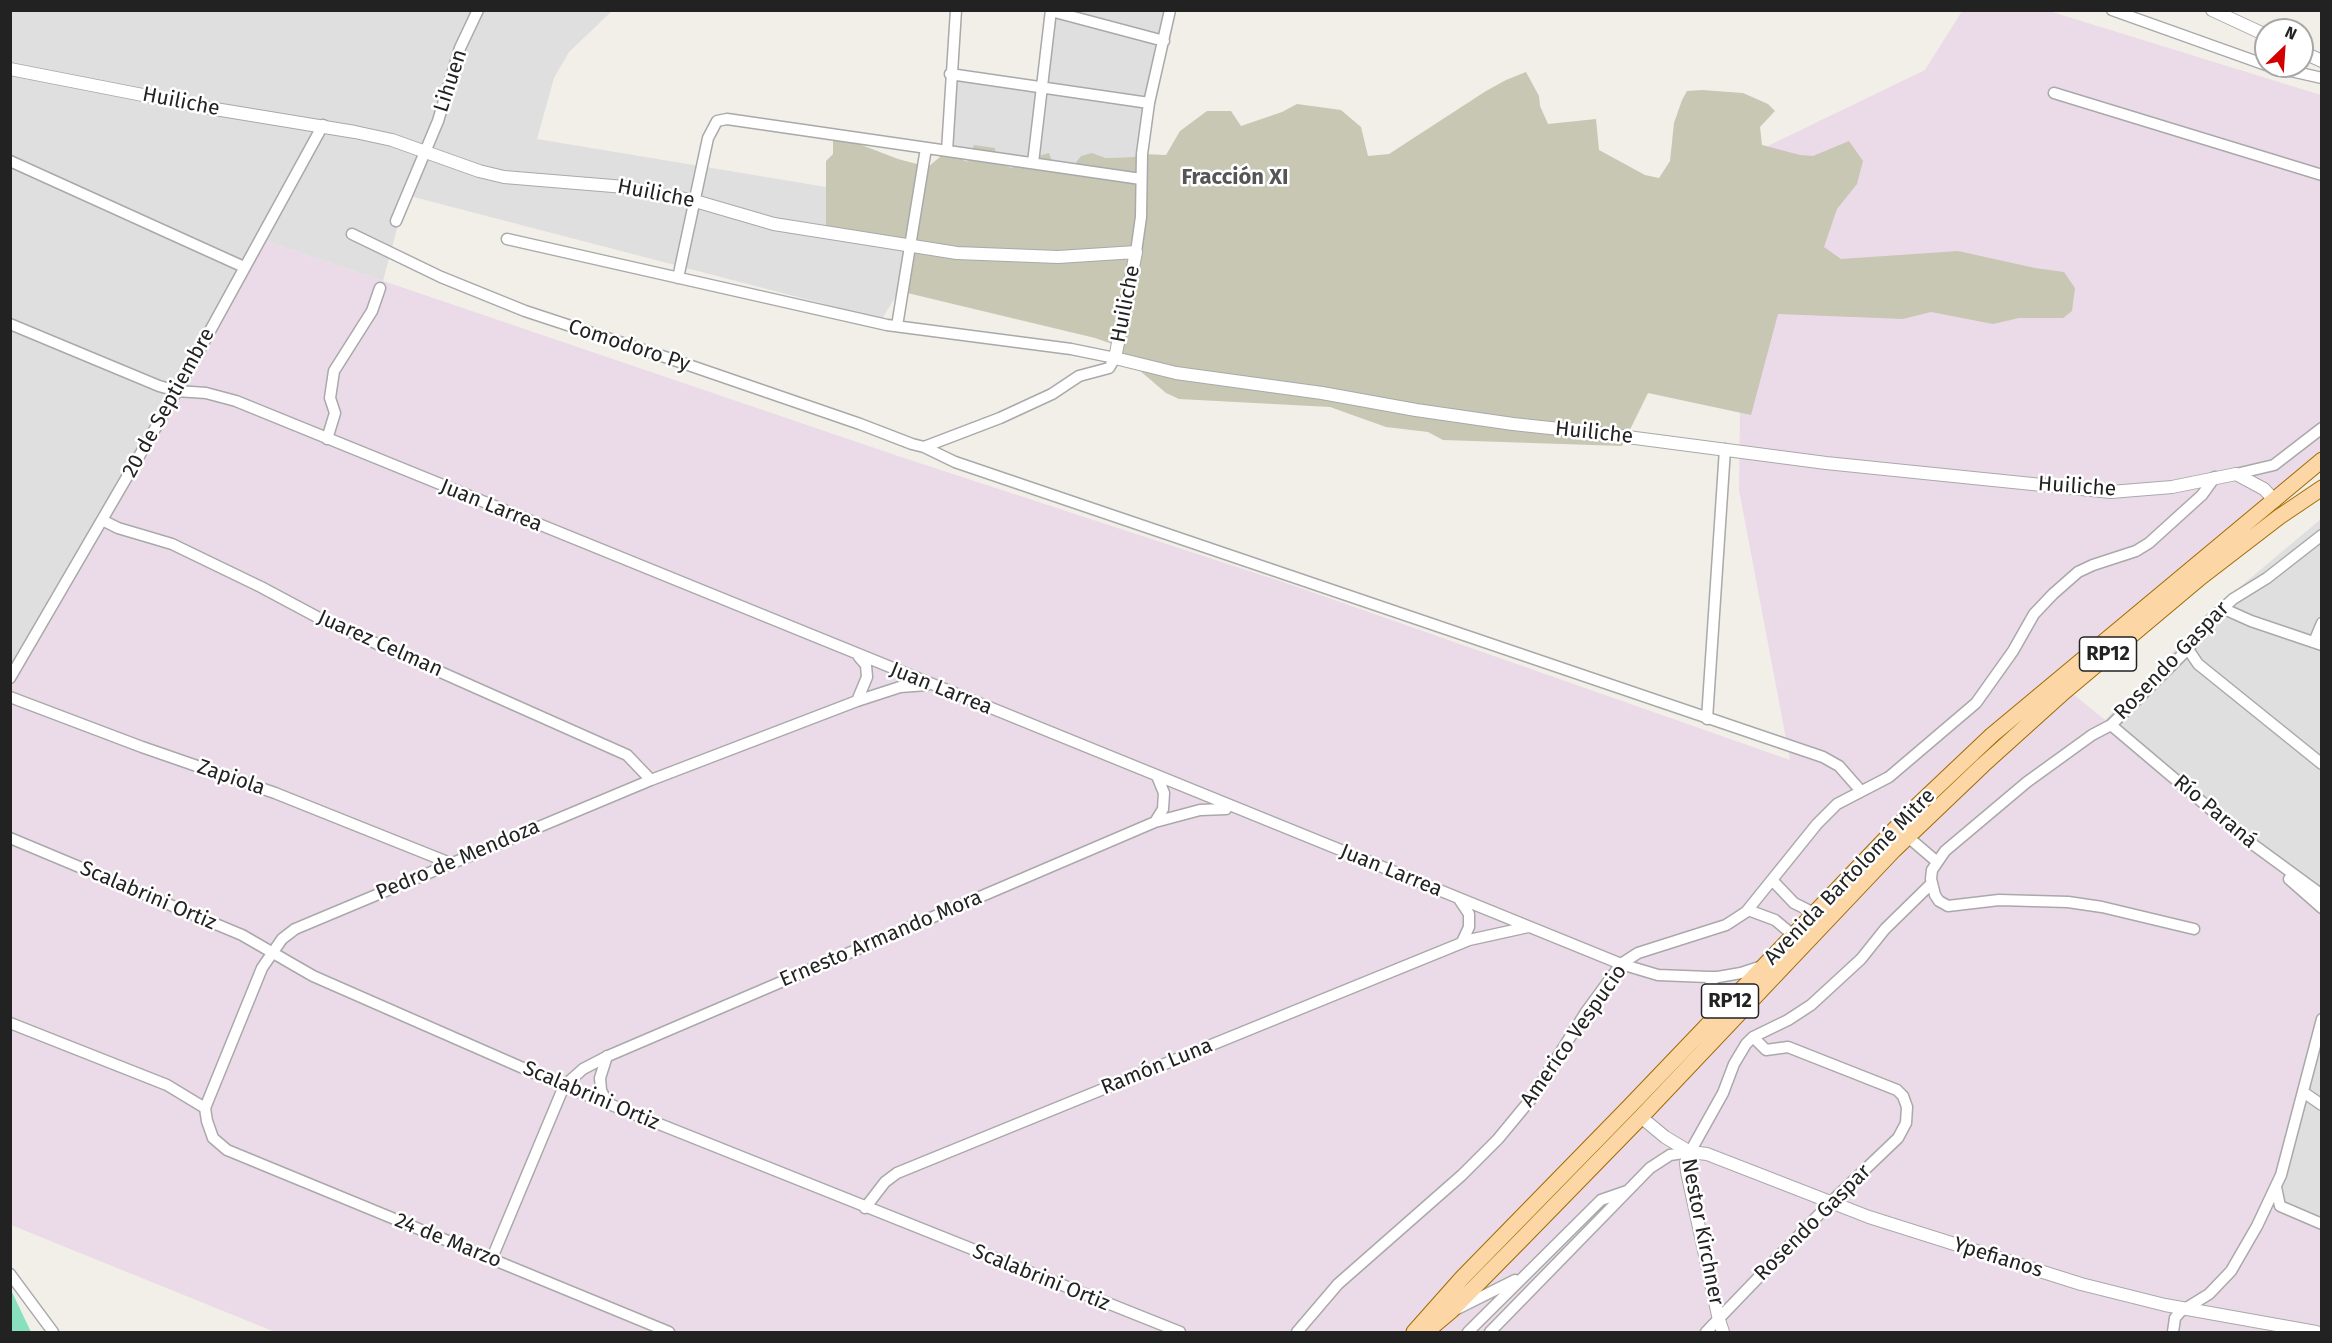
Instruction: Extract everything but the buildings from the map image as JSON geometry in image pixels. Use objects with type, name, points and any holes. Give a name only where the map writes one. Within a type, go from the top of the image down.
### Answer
[{"type":"main road","name":"Avenida Bartolomé Mitre","points":[[1414,1332],[1462,1278],[1918,805],[1992,735],[2322,460]]},
{"type":"main road","name":"Avenida Bartolomé Mitre","points":[[1426,1332],[1448,1313],[1641,1117],[1889,856],[1983,765],[2110,652],[2201,577],[2279,517],[2322,488]]},
{"type":"street","name":"Lihuen","points":[[396,221],[438,121],[460,48],[478,10]]},
{"type":"street","points":[[946,151],[956,10]]},
{"type":"street","points":[[1136,252],[1141,217],[1142,154],[1149,103],[1170,10]]},
{"type":"street","points":[[2112,10],[2254,60]]},
{"type":"street","points":[[2212,10],[2254,29]]},
{"type":"street","points":[[1033,163],[1044,86],[1051,11],[1164,41]]},
{"type":"street","name":"Huiliche","points":[[10,69],[209,108],[323,125],[392,140],[479,171],[504,177],[634,188],[695,201],[774,224],[957,253],[1058,257],[1136,252],[1115,358],[1176,373],[1322,393],[1513,424],[1826,463],[2111,492],[2172,487],[2236,474]]},
{"type":"street","points":[[950,74],[1149,103]]},
{"type":"street","points":[[2054,93],[2322,175]]},
{"type":"street","points":[[678,278],[708,138],[717,121],[727,119],[1142,178]]},
{"type":"street","name":"20 de Septiembre","points":[[12,673],[177,391],[323,125]]},
{"type":"street","points":[[897,326],[926,148]]},
{"type":"street","points":[[10,161],[244,267]]},
{"type":"street","name":"Comodoro Py","points":[[352,234],[441,277],[525,311],[860,424],[924,447],[966,466],[1823,758],[1839,766],[1861,791]]},
{"type":"street","points":[[507,239],[897,326],[1071,349],[1115,358],[1109,368],[1079,376],[1052,394],[1000,418],[924,447]]},
{"type":"street","points":[[327,439],[335,413],[330,398],[334,371],[372,311],[380,288]]},
{"type":"street","name":"Juan Larrea","points":[[10,324],[159,386],[177,391],[206,393],[236,401],[1621,964],[1658,975],[1708,977],[1741,973],[1765,965]]},
{"type":"street","points":[[2236,474],[2274,465],[2322,428]]},
{"type":"street","points":[[1707,719],[1725,449]]},
{"type":"street","points":[[2236,474],[2264,489],[2275,501]]},
{"type":"street","name":"Americo Vespucio","points":[[1297,1332],[1338,1284],[1462,1175],[1518,1117],[1586,1012],[1621,964],[1638,953],[1726,925],[1748,910],[1829,811],[1837,804],[1896,772],[1976,703],[2013,651],[2034,614],[2053,594],[2078,572],[2136,551],[2149,543],[2202,495],[2215,477]]},
{"type":"street","name":"Juarez Celman","points":[[102,520],[118,528],[172,544],[319,618],[627,755],[651,780]]},
{"type":"street","name":"Rosendo Gaspar","points":[[1936,861],[2027,782],[2092,735],[2111,725],[2188,649],[2222,608],[2267,578],[2322,535]]},
{"type":"street","points":[[2222,608],[2251,621],[2318,644],[2322,623]]},
{"type":"street","points":[[2188,649],[2198,664],[2322,764]]},
{"type":"street","points":[[857,655],[866,664],[867,677],[857,701]]},
{"type":"street","name":"Pedro de Mendoza","points":[[205,1108],[262,968],[282,939],[295,929],[651,780],[857,701],[900,687],[930,685]]},
{"type":"street","name":"Zapiola","points":[[10,698],[275,793],[450,863]]},
{"type":"street","name":"Río Paraná","points":[[2111,725],[2247,840],[2322,895]]},
{"type":"street","points":[[1155,822],[1162,809],[1164,793],[1157,776]]},
{"type":"street","name":"Ernesto Armando Mora","points":[[492,1258],[564,1086],[583,1069],[608,1056],[1155,822],[1200,810],[1218,808],[1241,811]]},
{"type":"street","points":[[1908,837],[1936,861],[1932,870],[1932,884],[1939,901],[1948,906],[1999,900],[2068,902],[2194,929]]},
{"type":"street","name":"Scalabrini Ortiz","points":[[10,838],[242,935],[313,976],[564,1086],[1180,1332]]},
{"type":"street","points":[[2247,840],[2322,908]]},
{"type":"street","points":[[1773,881],[1794,903],[1814,913]]},
{"type":"street","points":[[1490,1332],[1659,1160],[1670,1155],[1690,1152],[1723,1093],[1739,1053],[1753,1037],[1788,1020],[1811,1005],[1861,958],[1885,928],[1932,884]]},
{"type":"street","points":[[1458,898],[1469,914],[1470,927],[1462,942]]},
{"type":"street","points":[[1748,910],[1775,920],[1793,935]]},
{"type":"street","name":"Ramón Luna","points":[[865,1208],[885,1182],[897,1173],[1462,942],[1529,927]]},
{"type":"street","points":[[1708,977],[1719,994],[1718,1004],[1709,1024]]},
{"type":"street","points":[[2173,1332],[2175,1318],[2185,1308],[2209,1294],[2231,1271],[2257,1226],[2282,1175],[2322,1019]]},
{"type":"street","points":[[10,1023],[167,1085],[205,1108]]},
{"type":"street","name":"Rosendo Gaspar","points":[[1706,1332],[1832,1201],[1898,1138],[1906,1123],[1908,1107],[1897,1090],[1788,1047],[1766,1050],[1753,1037]]},
{"type":"street","points":[[607,1103],[601,1090],[600,1078],[608,1056]]},
{"type":"street","points":[[2302,1092],[2322,1105]]},
{"type":"street","name":"24 de Marzo","points":[[205,1108],[213,1138],[227,1150],[669,1332]]},
{"type":"street","name":"Nestor Kirchner","points":[[1641,1117],[1665,1137],[1690,1152],[1686,1163],[1687,1173],[1719,1320],[1724,1332]]},
{"type":"street","name":"Ypefianos","points":[[1690,1152],[1707,1154],[1869,1217],[2081,1284],[2185,1308],[2316,1332]]},
{"type":"street","points":[[2276,1187],[2280,1206],[2322,1224]]},
{"type":"street","points":[[1468,1332],[1601,1200],[1629,1190]]},
{"type":"street","points":[[1448,1313],[1496,1291],[1529,1272]]},
{"type":"street","points":[[10,1274],[54,1332]]},
{"type":"shaded area","points":[[11,11],[612,11],[569,52],[554,78],[537,139],[826,187],[826,234],[915,250],[899,291],[882,319],[406,195],[383,281],[260,239],[11,678]]},
{"type":"shaded area","points":[[1051,11],[1170,11],[1142,154],[1133,157],[1106,158],[1092,153],[1068,173],[1056,173],[1024,160],[1011,168],[996,160],[967,162],[947,151],[950,74],[1043,86]]},
{"type":"shaded area","points":[[1962,11],[2049,11],[2254,74],[2254,78],[2266,78],[2321,95],[2321,460],[2057,681],[2321,895],[2321,1019],[2277,1198],[2321,1224],[2321,1332],[275,1332],[11,1225],[11,678],[260,239],[901,457],[1289,584],[1790,760],[1739,490],[1743,158],[1925,70]]},
{"type":"shaded area","points":[[1526,72],[1539,96],[1540,106],[1548,124],[1596,119],[1599,150],[1645,175],[1659,178],[1670,161],[1674,123],[1687,91],[1743,93],[1768,104],[1775,111],[1760,127],[1762,145],[1813,156],[1849,141],[1863,161],[1857,184],[1837,209],[1824,247],[1841,259],[1958,251],[2064,272],[2075,288],[2072,311],[2063,318],[2019,318],[1993,324],[1931,312],[1903,319],[1778,314],[1751,415],[1648,393],[1622,446],[1443,440],[1428,432],[1386,427],[1330,407],[1179,399],[1166,393],[1126,359],[1118,346],[1095,338],[899,291],[915,251],[826,234],[826,161],[833,154],[833,134],[898,159],[928,167],[947,151],[967,162],[974,145],[995,148],[996,160],[1011,168],[1024,160],[1049,153],[1056,172],[1068,173],[1081,156],[1092,153],[1106,158],[1133,157],[1142,154],[1166,155],[1180,131],[1207,111],[1231,111],[1241,126],[1282,112],[1297,104],[1341,110],[1361,127],[1368,156],[1389,154],[1486,91]]},
{"type":"shaded area","points":[[2321,519],[2321,913],[2100,725],[2228,597]]},
{"type":"shaded area","points":[[2321,975],[2321,1228],[2272,1214]]},
{"type":"green space","points":[[11,1290],[31,1332],[11,1332]]},
{"type":"district","name":"Fracción XI","points":[[1235,178]]}]
